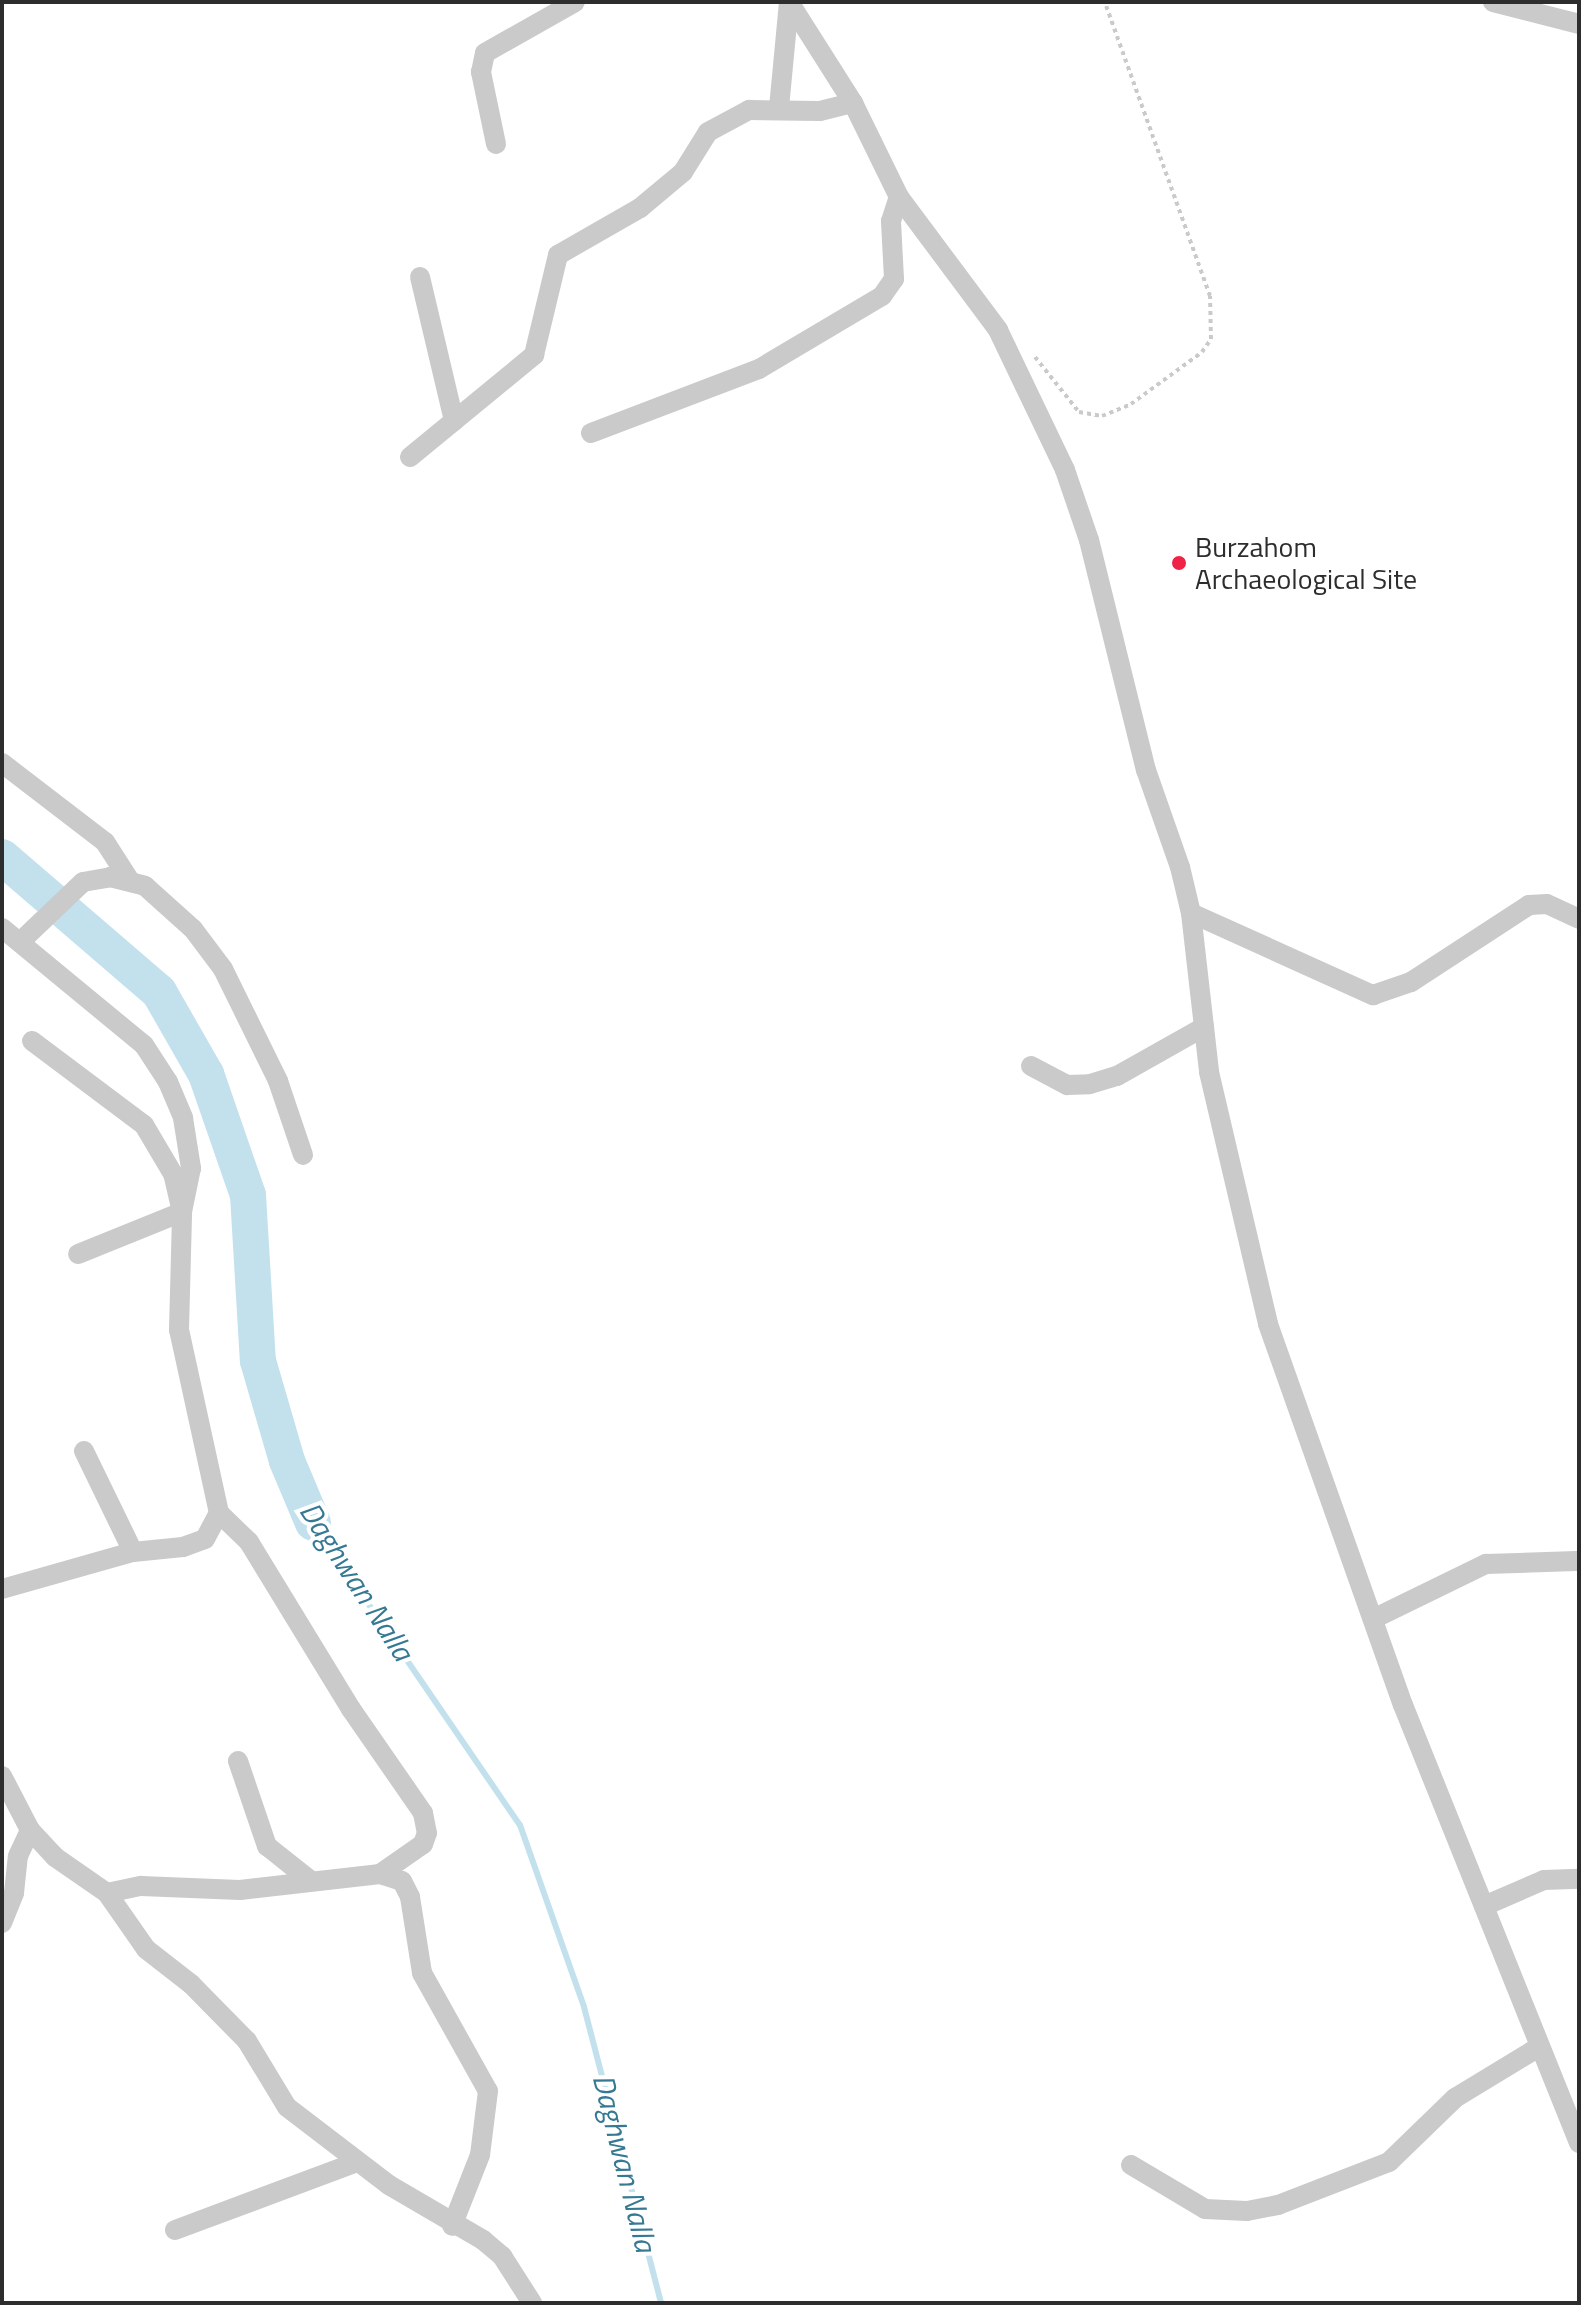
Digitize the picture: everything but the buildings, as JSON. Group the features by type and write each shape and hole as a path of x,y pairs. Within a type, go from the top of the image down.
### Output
{"street":[{"path":"496,144 481,72 485,53 575,2"},
{"path":"789,2 853,103 899,197 998,330 1065,470 1191,913 1204,1027 1254,1275 1373,1619 1579,2143"},
{"path":"779,108 789,2"},
{"path":"1493,2 1579,24"},
{"path":"410,457 534,355 558,255 640,208 683,172 708,132 719,123 749,110 779,108 820,111 853,103"},
{"path":"591,433 759,369 882,296 894,279 891,221 899,197"},
{"path":"420,277 454,421"},
{"path":"2,763 105,842 130,881 168,904 223,969 278,1081 303,1155"},
{"path":"20,942 72,890 95,878 130,881"},
{"path":"1191,913 1373,995 1411,982 1529,905 1547,904 1579,919"},
{"path":"2,928 124,1025 168,1082 183,1118 191,1168 182,1212 179,1330 219,1513 249,1542 344,1698 423,1813 427,1833 423,1844 380,1874 240,1890 141,1886 107,1893"},
{"path":"1031,1066 1067,1085 1090,1084 1117,1076 1204,1027"},
{"path":"32,1041 144,1125 173,1174 182,1212"},
{"path":"78,1254 182,1212"},
{"path":"84,1451 133,1552"},
{"path":"2,1589 133,1552 205,1539 219,1513"},
{"path":"1373,1619 1486,1564 1576,1561"},
{"path":"238,1761 267,1846 311,1881"},
{"path":"2,1776 30,1830 55,1857 107,1893 146,1949 191,1984 247,2041 287,2107 357,2162 502,2256 532,2303"},
{"path":"2,1923 14,1893 18,1856 30,1830"},
{"path":"380,1874 407,1888 422,1973 488,2091 477,2166 452,2226"},
{"path":"1484,1906 1544,1880 1579,1879"},
{"path":"1131,2165 1205,2209 1247,2211 1278,2205 1389,2162 1455,2098 1539,2047"},
{"path":"175,2230 357,2162"}],"path":[{"path":"1029,350 1079,412 1102,416 1131,404 1202,352 1211,339 1210,296 1105,2"}],"waterway":[{"name":"Daghwan Nalla","path":"2,857 159,992 206,1074 248,1195 258,1361 287,1461 313,1523"},
{"name":"Daghwan Nalla","path":"313,1523 520,1825 584,2007 661,2303"}],"place":[{"name":"Burzahom Archaeological Site","path":"1179,563"}]}
